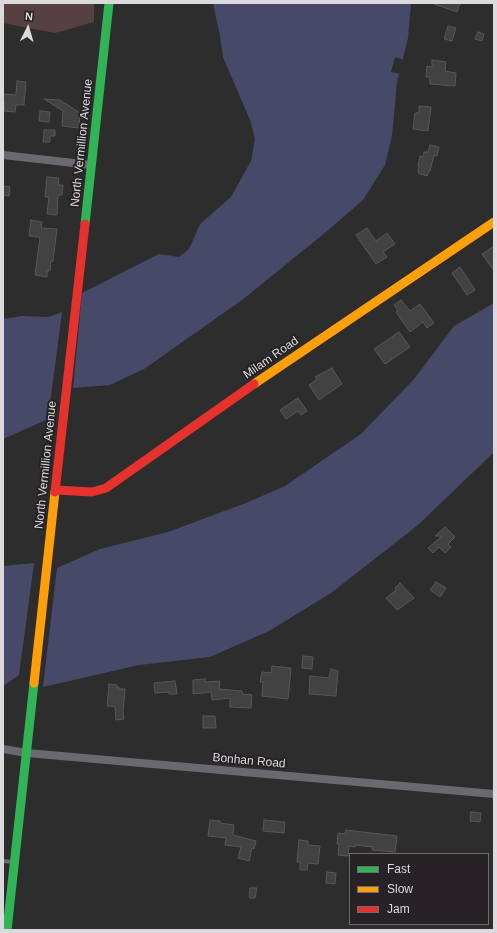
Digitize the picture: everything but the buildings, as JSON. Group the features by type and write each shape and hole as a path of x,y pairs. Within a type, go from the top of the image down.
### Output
{"street":[{"name":"North Vermillion Avenue","path":"7,930 109,3"},
{"path":"3,155 92,165"},
{"name":"Milam Road","path":"56,490 92,492 106,488 304,350 494,222"},
{"name":"Bonhan Road","path":"3,749 27,753 494,794"}],"lane":[{"path":"3,861 15,862"}],"shaded area":[{"path":"3,3 94,3 94,22 55,33 3,23"}],"water":[{"path":"213,3 411,3 408,38 397,82 392,136 385,165 363,200 242,300 144,369 110,385 73,388 82,293 159,254 179,257 189,249 200,224 231,197 251,161 255,139 250,120 223,57"},
{"path":"494,303 494,452 418,525 331,593 269,631 210,657 139,665 43,687 57,568 100,549 168,532 246,503 285,486 361,434 415,378 454,326"},
{"path":"62,312 48,419 3,439 3,319 22,316 49,317"},
{"path":"34,563 19,675 3,686 3,566"}],"pier":[{"path":"395,57 404,60 400,74 391,72"}],"traffic: fast":[{"path":"85,224 109,3"},
{"path":"7,930 34,683"}],"traffic: slow":[{"path":"254,384 494,222"},
{"path":"34,683 55,492"}],"traffic: jam":[{"path":"55,492 85,224"},
{"path":"56,490 92,492 106,488 254,384"}]}
